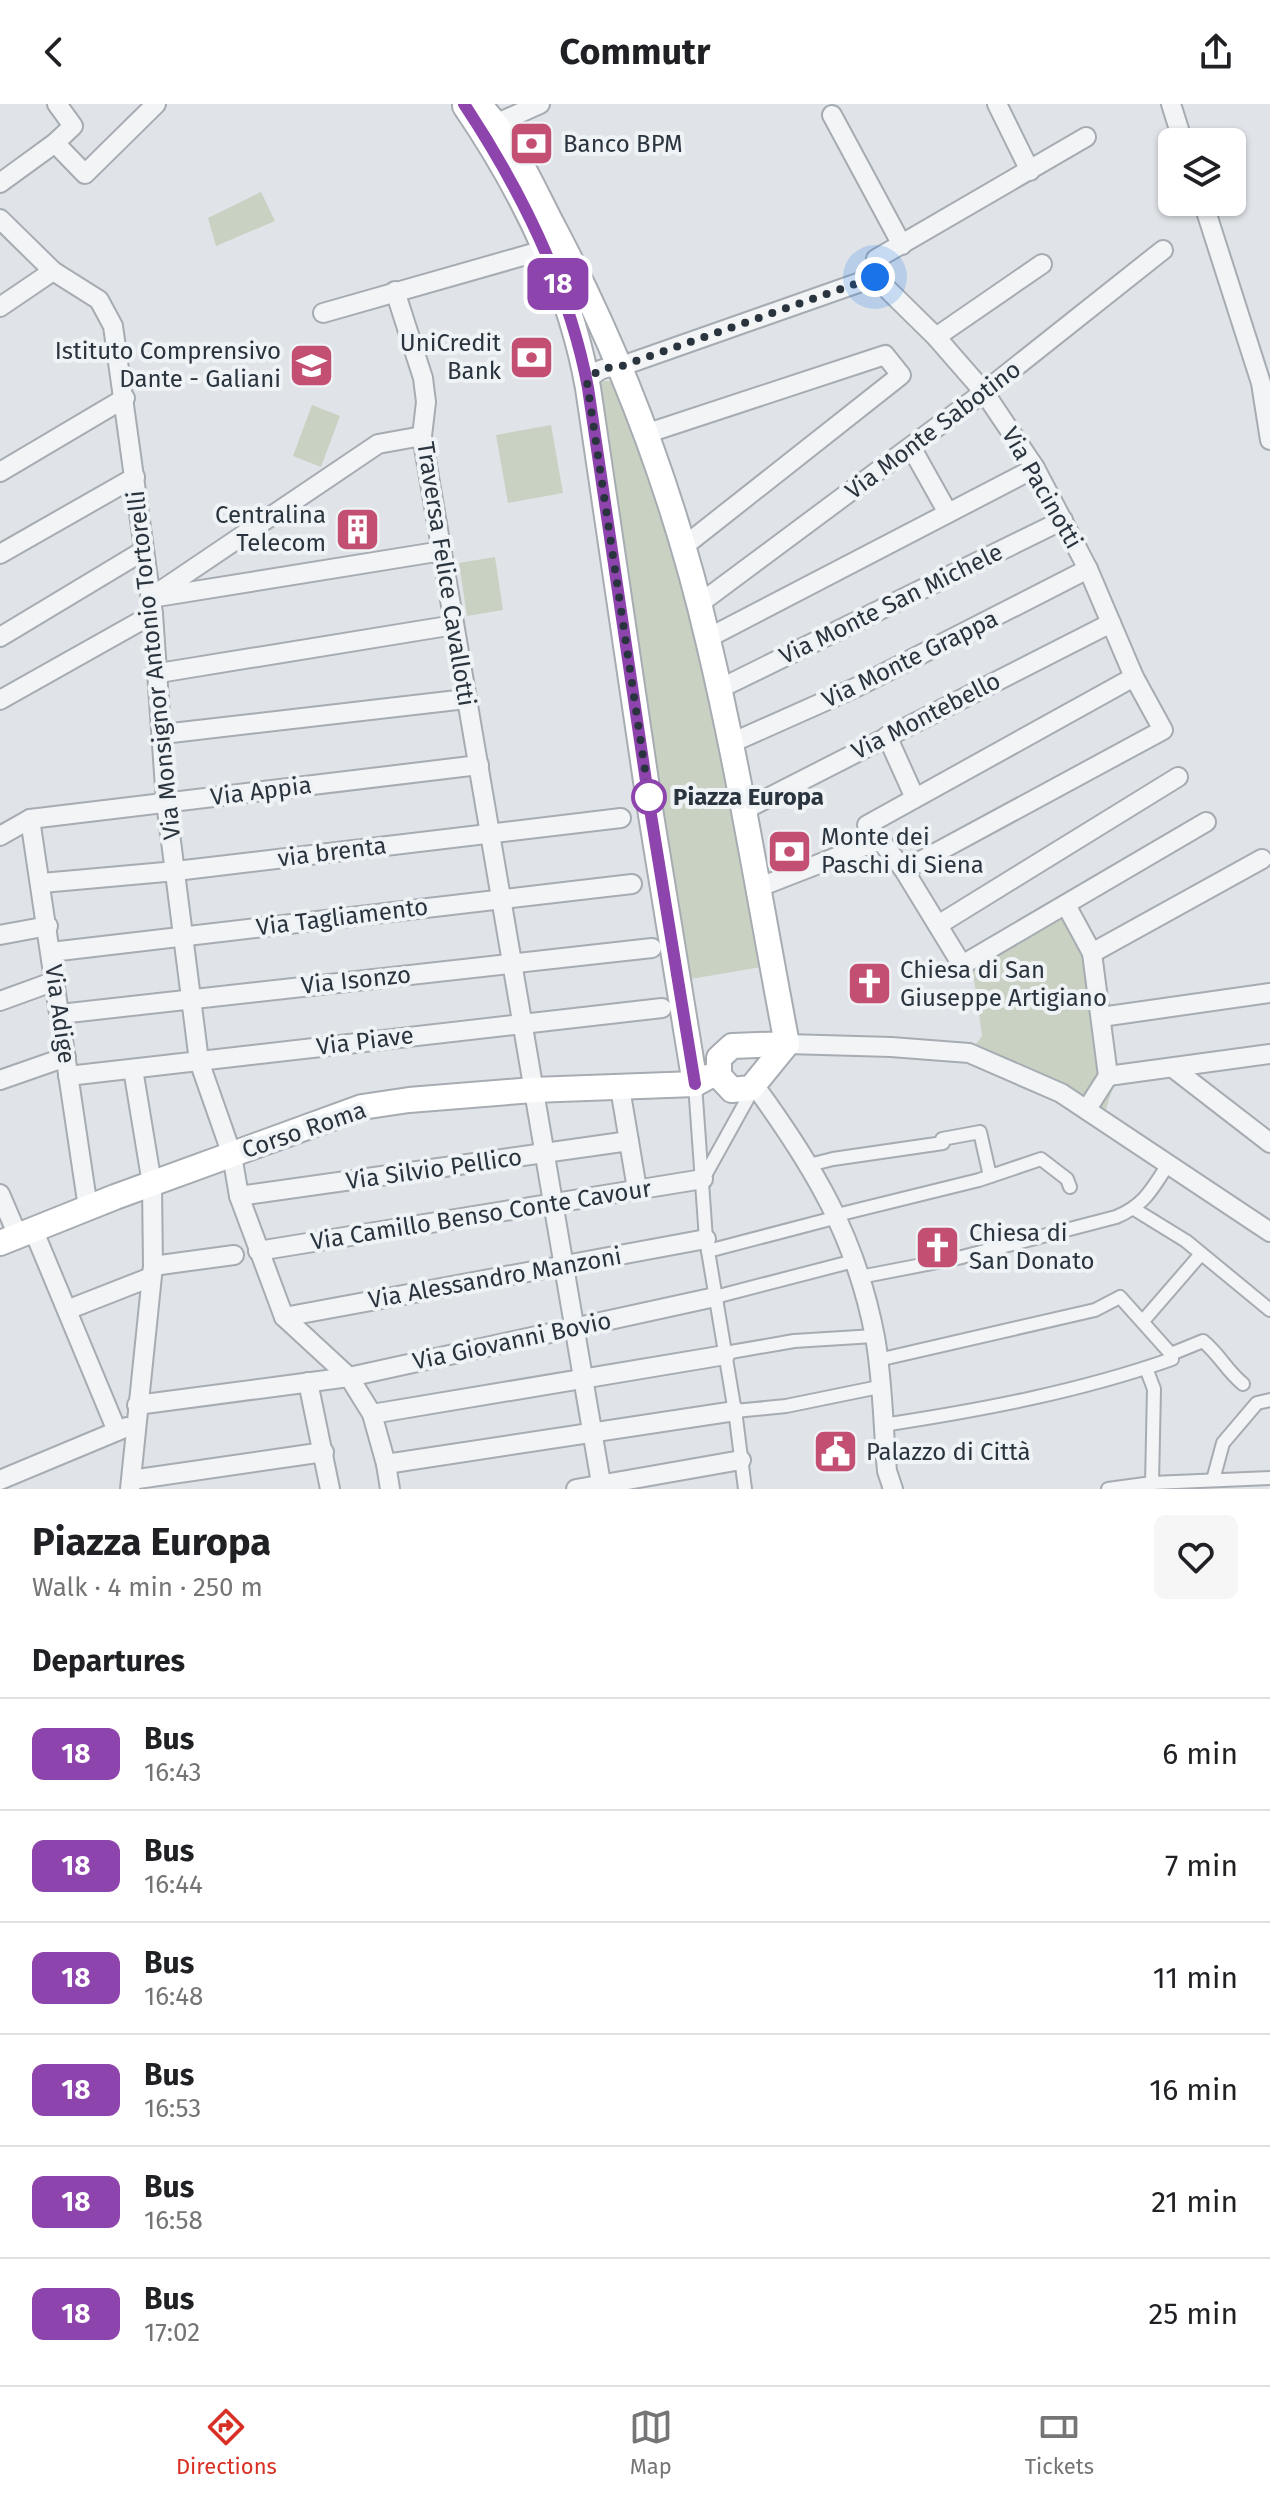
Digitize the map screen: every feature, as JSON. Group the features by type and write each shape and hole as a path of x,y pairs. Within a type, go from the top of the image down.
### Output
{"main road":[{"path":"464,104 489,119 523,205 592,343 619,367 683,547 708,638 787,1044 758,1081 742,1091 732,1090 721,1081 717,1067 728,1048 787,1044"},
{"path":"478,104 572,263 592,343 587,382 695,1084"},
{"path":"745,1045 761,1057 763,1067 758,1081"},
{"path":"689,1053 717,1067"},
{"name":"Corso Roma","path":"17,1236 362,1107 533,1090 695,1084 717,1067"}],"street":[{"path":"0,183 73,126 57,104"},
{"path":"55,143 85,174 156,104"},
{"path":"489,119 540,104"},
{"path":"997,104 1030,171"},
{"path":"1171,104 1179,128"},
{"path":"832,115 902,245"},
{"path":"587,382 595,371 619,367 875,277 876,259 1086,137"},
{"path":"1207,216 1261,383 1270,440"},
{"name":"Via Monsignor Antonio Tortorelli","path":"0,219 53,271 99,300 113,326 152,606 166,802 199,1061 232,1155 239,1196 284,1317"},
{"path":"323,313 544,250 557,252 572,263"},
{"name":"Via Monte Sabotino","path":"699,604 984,392 1163,250"},
{"path":"936,337 1042,264"},
{"path":"0,307 53,271"},
{"name":"Via Pacinotti","path":"875,277 936,337 984,392 1035,468 1088,569 1134,677 1163,730 904,870"},
{"name":"Traversa Felice Cavallotti","path":"395,291 423,378 426,402 422,436 533,1090"},
{"path":"645,434 885,355 901,375 683,547"},
{"path":"0,472 125,398"},
{"path":"0,700 152,606 378,444 422,436"},
{"path":"911,447 948,513"},
{"path":"708,638 1035,468"},
{"path":"0,554 135,477"},
{"name":"Via Monte San Michele","path":"719,689 1063,520"},
{"path":"0,637 143,551"},
{"path":"152,606 442,551"},
{"name":"Via Monte Grappa","path":"729,744 857,687 1088,569"},
{"name":"Via Montebello","path":"742,811 1111,623"},
{"path":"159,673 454,625"},
{"path":"1134,677 867,825 904,870 962,965 1206,822"},
{"path":"163,734 466,699"},
{"path":"887,736 915,798"},
{"name":"Via Appia","path":"0,836 30,819 479,765"},
{"path":"938,925 1178,777"},
{"name":"via brenta","path":"42,883 176,871 621,818"},
{"name":"Via Adige","path":"30,819 42,883 88,1208"},
{"path":"757,888 880,840"},
{"path":"1092,953 1262,859"},
{"name":"Via Tagliamento","path":"51,952 632,884"},
{"path":"1066,905 1092,953 1108,1076 1087,1109"},
{"path":"0,935 48,926"},
{"name":"Via Isonzo","path":"60,1014 652,948"},
{"path":"0,1001 55,981"},
{"path":"1101,1017 1270,993"},
{"name":"Via Piave","path":"0,1080 67,1067 133,1069 662,1008"},
{"path":"787,1044 969,1053 1061,1093 1270,1232"},
{"path":"1108,1076 1270,1054"},
{"path":"1173,1068 1269,1141"},
{"path":"133,1069 152,1184 152,1271 130,1484 324,1452"},
{"path":"703,1179 758,1081 838,1216 857,1269 878,1360 887,1471 893,1489"},
{"path":"695,1084 707,1245 745,1489"},
{"path":"620,1088 637,1189"},
{"path":"533,1090 602,1487"},
{"path":"809,1165 943,1143 942,1139 980,1132 990,1176"},
{"name":"Via Silvio Pellico","path":"239,1196 629,1141"},
{"path":"707,1245 916,1197 1041,1159 1067,1179 1070,1187"},
{"path":"715,1297 857,1269 971,1254 1067,1230 1134,1209 1146,1198 1169,1163"},
{"name":"Via Camillo Benso Conte Cavour","path":"258,1251 703,1179"},
{"path":"0,1194 17,1236 67,1310 117,1431"},
{"path":"1134,1209 1163,1225 1270,1310"},
{"name":"Via Alessandro Manzoni","path":"284,1317 565,1265 707,1245"},
{"path":"1143,1321 1201,1254"},
{"path":"67,1310 152,1271 234,1255"},
{"name":"Via Giovanni Bovio","path":"0,1480 117,1431 136,1414 349,1377 715,1297"},
{"path":"878,1360 1095,1310 1120,1297 1171,1354 1172,1359 1062,1392 883,1425"},
{"path":"284,1317 349,1377 372,1414 390,1489"},
{"path":"372,1414 794,1341 874,1336"},
{"path":"1171,1354 1203,1341 1220,1355 1225,1369 1264,1402 1223,1443 1213,1480"},
{"path":"1146,1368 1154,1389 1152,1483"},
{"path":"308,1382 330,1489"},
{"path":"386,1464 786,1406 879,1387"},
{"path":"576,1489 602,1487 741,1460"},
{"path":"1108,1489 1152,1483 1188,1486 1213,1480 1270,1478"}],"green space":[{"path":"261,192 275,221 216,246 208,218"},
{"path":"624,380 683,547 772,965 679,981 587,382"},
{"path":"312,405 340,416 321,467 293,456"},
{"path":"551,425 563,493 508,503 496,435"},
{"path":"495,557 503,610 467,616 459,563"},
{"path":"1077,909 1102,952 1118,1071 1103,1119 969,1053 982,1036 972,965"}],"bus line":[{"name":"18","path":"464,104 523,205 565,300 578,341 588,388 651,815 695,1084"}],"place":[{"name":"Banco BPM","path":"532,144"},
{"name":"UniCredit Bank","path":"532,357"},
{"name":"Istituto Comprensivo Dante - Galiani","path":"312,365"},
{"name":"Centralina Telecom","path":"357,529"},
{"name":"Piazza Europa","path":"649,797"},
{"name":"Monte dei Paschi di Siena","path":"790,851"},
{"name":"Chiesa di San Giuseppe Artigiano","path":"869,984"},
{"name":"Chiesa di San Donato","path":"938,1247"},
{"name":"Palazzo di Città","path":"835,1452"}],"route":[{"path":"649,797 587,382 595,371 619,367 875,277"}]}
